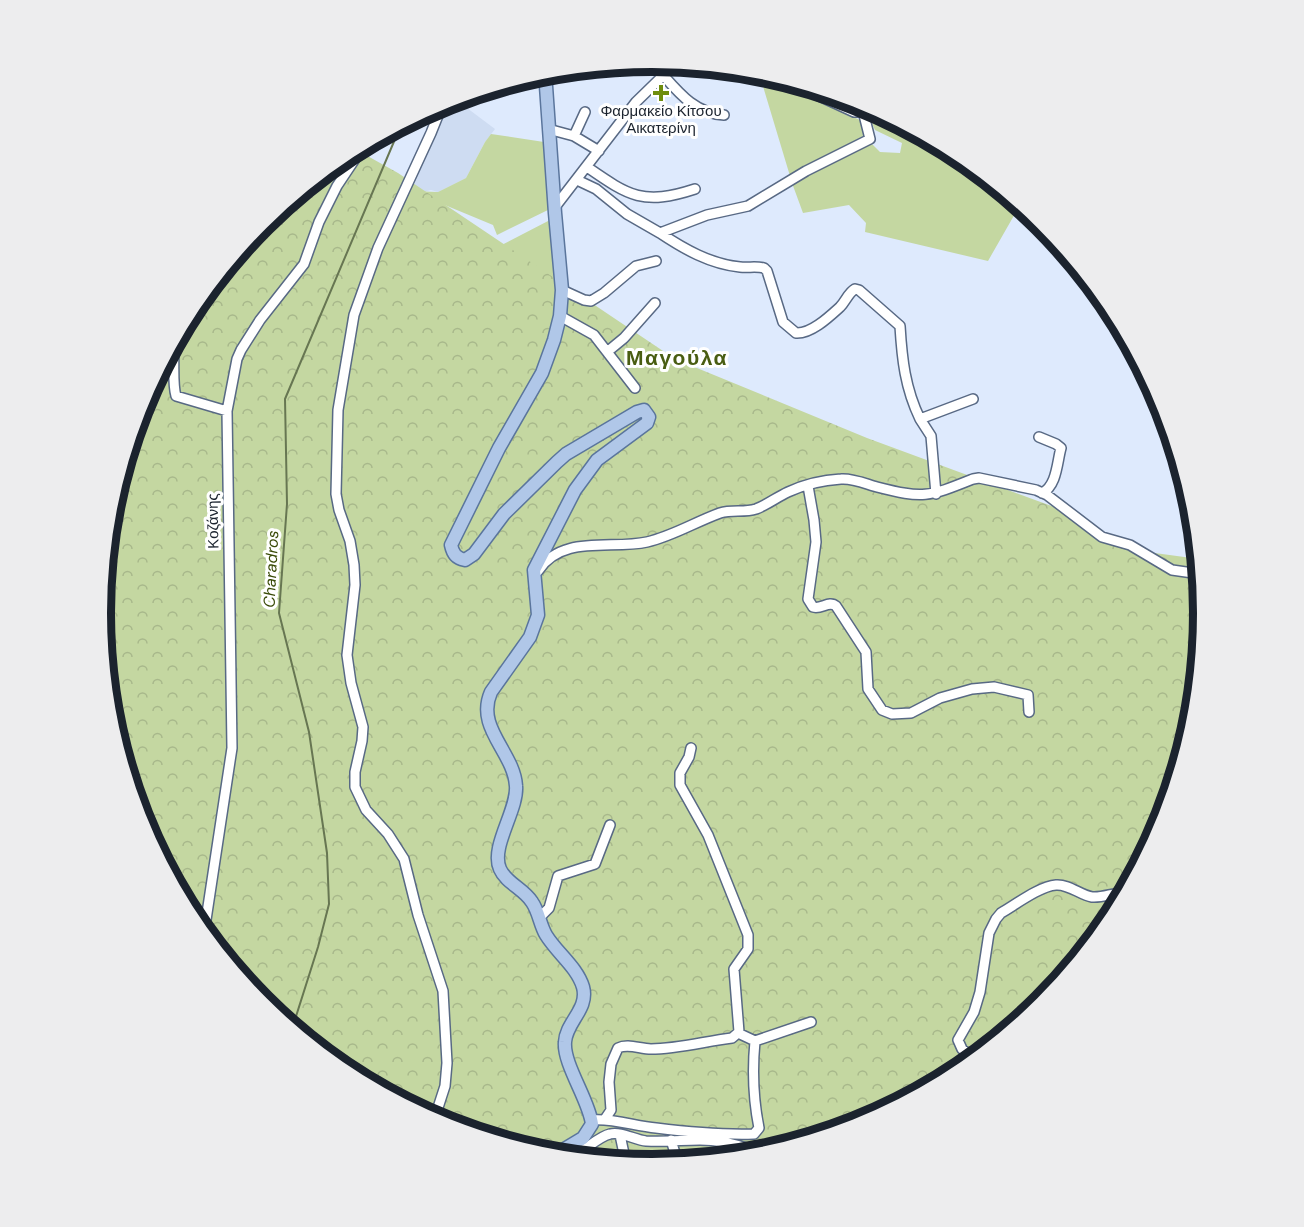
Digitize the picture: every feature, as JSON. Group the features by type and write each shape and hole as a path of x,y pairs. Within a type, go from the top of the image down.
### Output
{"main road":[{"path":"546,82 562,290 560,316 542,373 499,448 451,545 456,556 465,560 474,554 504,514 566,454 640,410 647,413 649,420 597,460 575,490 534,570 538,615 535,627 491,692 487,709 491,729 511,767 517,787 500,848 498,860 500,868 533,903 546,935 566,960 584,991 583,1005 566,1033 565,1049 591,1120 583,1138 567,1148"}],"street":[{"path":"661,72 690,103 699,109 724,115"},
{"path":"555,207 636,102 667,72"},
{"path":"574,136 585,111"},
{"path":"437,1110 445,1086 447,1063 444,991 418,915 404,859 388,834 366,810 355,787 363,727 351,683 347,655 355,585 354,565 350,541 336,494 338,410 354,315 378,248 438,116"},
{"path":"660,232 707,214 748,206 806,171 870,139 866,116"},
{"path":"548,129 574,136 599,150"},
{"name":"Κοζάνης","path":"206,920 232,748 226,411 241,350 260,320 304,264 319,222 333,194 354,161"},
{"path":"586,167 620,190 638,197 677,195 695,189"},
{"path":"577,180 596,189 627,214 660,232 686,250 707,259 739,267 764,268 767,271 783,322 796,333 808,331 841,306 852,291 860,290 900,326 904,376 910,399 931,436 936,494"},
{"path":"562,290 591,301 636,266 656,261"},
{"path":"607,352 624,338 656,303"},
{"path":"560,316 594,335 635,388"},
{"path":"175,358 176,396 226,411"},
{"path":"920,419 973,399"},
{"path":"1040,437 1061,448 1052,484 1042,493"},
{"path":"534,579 543,563 567,548 649,541 673,534 724,512 754,509 787,492 828,481 847,479 907,495 936,494 973,478 1042,493 1102,537 1130,546 1172,570 1192,573"},
{"path":"808,486 816,542 808,599 816,608 829,604 836,606 866,652 868,688 882,710 892,714 911,713 940,698 972,689 994,687 1028,695 1029,712"},
{"path":"691,748 680,773 681,785 708,835 748,935 748,949 734,969 738,1033"},
{"path":"539,918 549,908 558,876 595,864 610,825"},
{"path":"968,1053 962,1049 958,1040 974,1012 981,992 989,933 996,919 1042,890 1057,885 1089,896 1099,897 1116,893"},
{"path":"738,1033 754,1041 811,1022"},
{"path":"605,1119 611,1110 610,1064 618,1048 626,1045 644,1049 662,1048 732,1038 738,1033"},
{"path":"591,1120 605,1119 656,1128 754,1134 759,1128 752,1077 754,1041"},
{"path":"567,1148 582,1150 613,1133 644,1141 711,1139 728,1141 744,1147"},
{"path":"620,1135 624,1154"},
{"path":"671,1140 675,1154"}],"shaded area":[{"path":"464,106 495,129 485,142 466,178 438,192 431,190 423,192 413,188 443,114"}],"green space":[{"path":"762,83 803,94 862,121 863,136 790,176"},
{"path":"870,119 891,128 953,163 1016,212 988,261 865,232 866,223 849,205 803,213 792,183 872,144 880,152 900,153 902,143 875,130"},
{"path":"491,134 544,142 550,209 497,235 493,225 411,191 438,192 466,178"},
{"path":"365,155 398,173 675,359 867,438 1057,508 1140,551 1190,558 1194,614 1189,684 1175,754 1152,821 1121,884 1082,943 1059,971 1009,1021 953,1064 923,1082 859,1114 826,1126 758,1145 723,1150 687,1154 617,1154 546,1145 512,1137 445,1114 413,1099 351,1064 322,1043 295,1021 245,971 222,943 183,884 166,853 139,788 129,754 115,684 111,614 115,543 129,473 139,439 166,374 202,313 245,256 295,206"},
{"path":"550,220 556,288 490,251"}],"waterway":[{"name":"Charadros","path":"295,1021 329,904 327,853 309,732 279,613 287,504 285,399 396,137"}],"place":[{"name":"Φαρμακείο Κίτσου Αικατερίνη","path":"661,93"}],"district":[{"name":"Μαγούλα","path":"677,358"}]}
